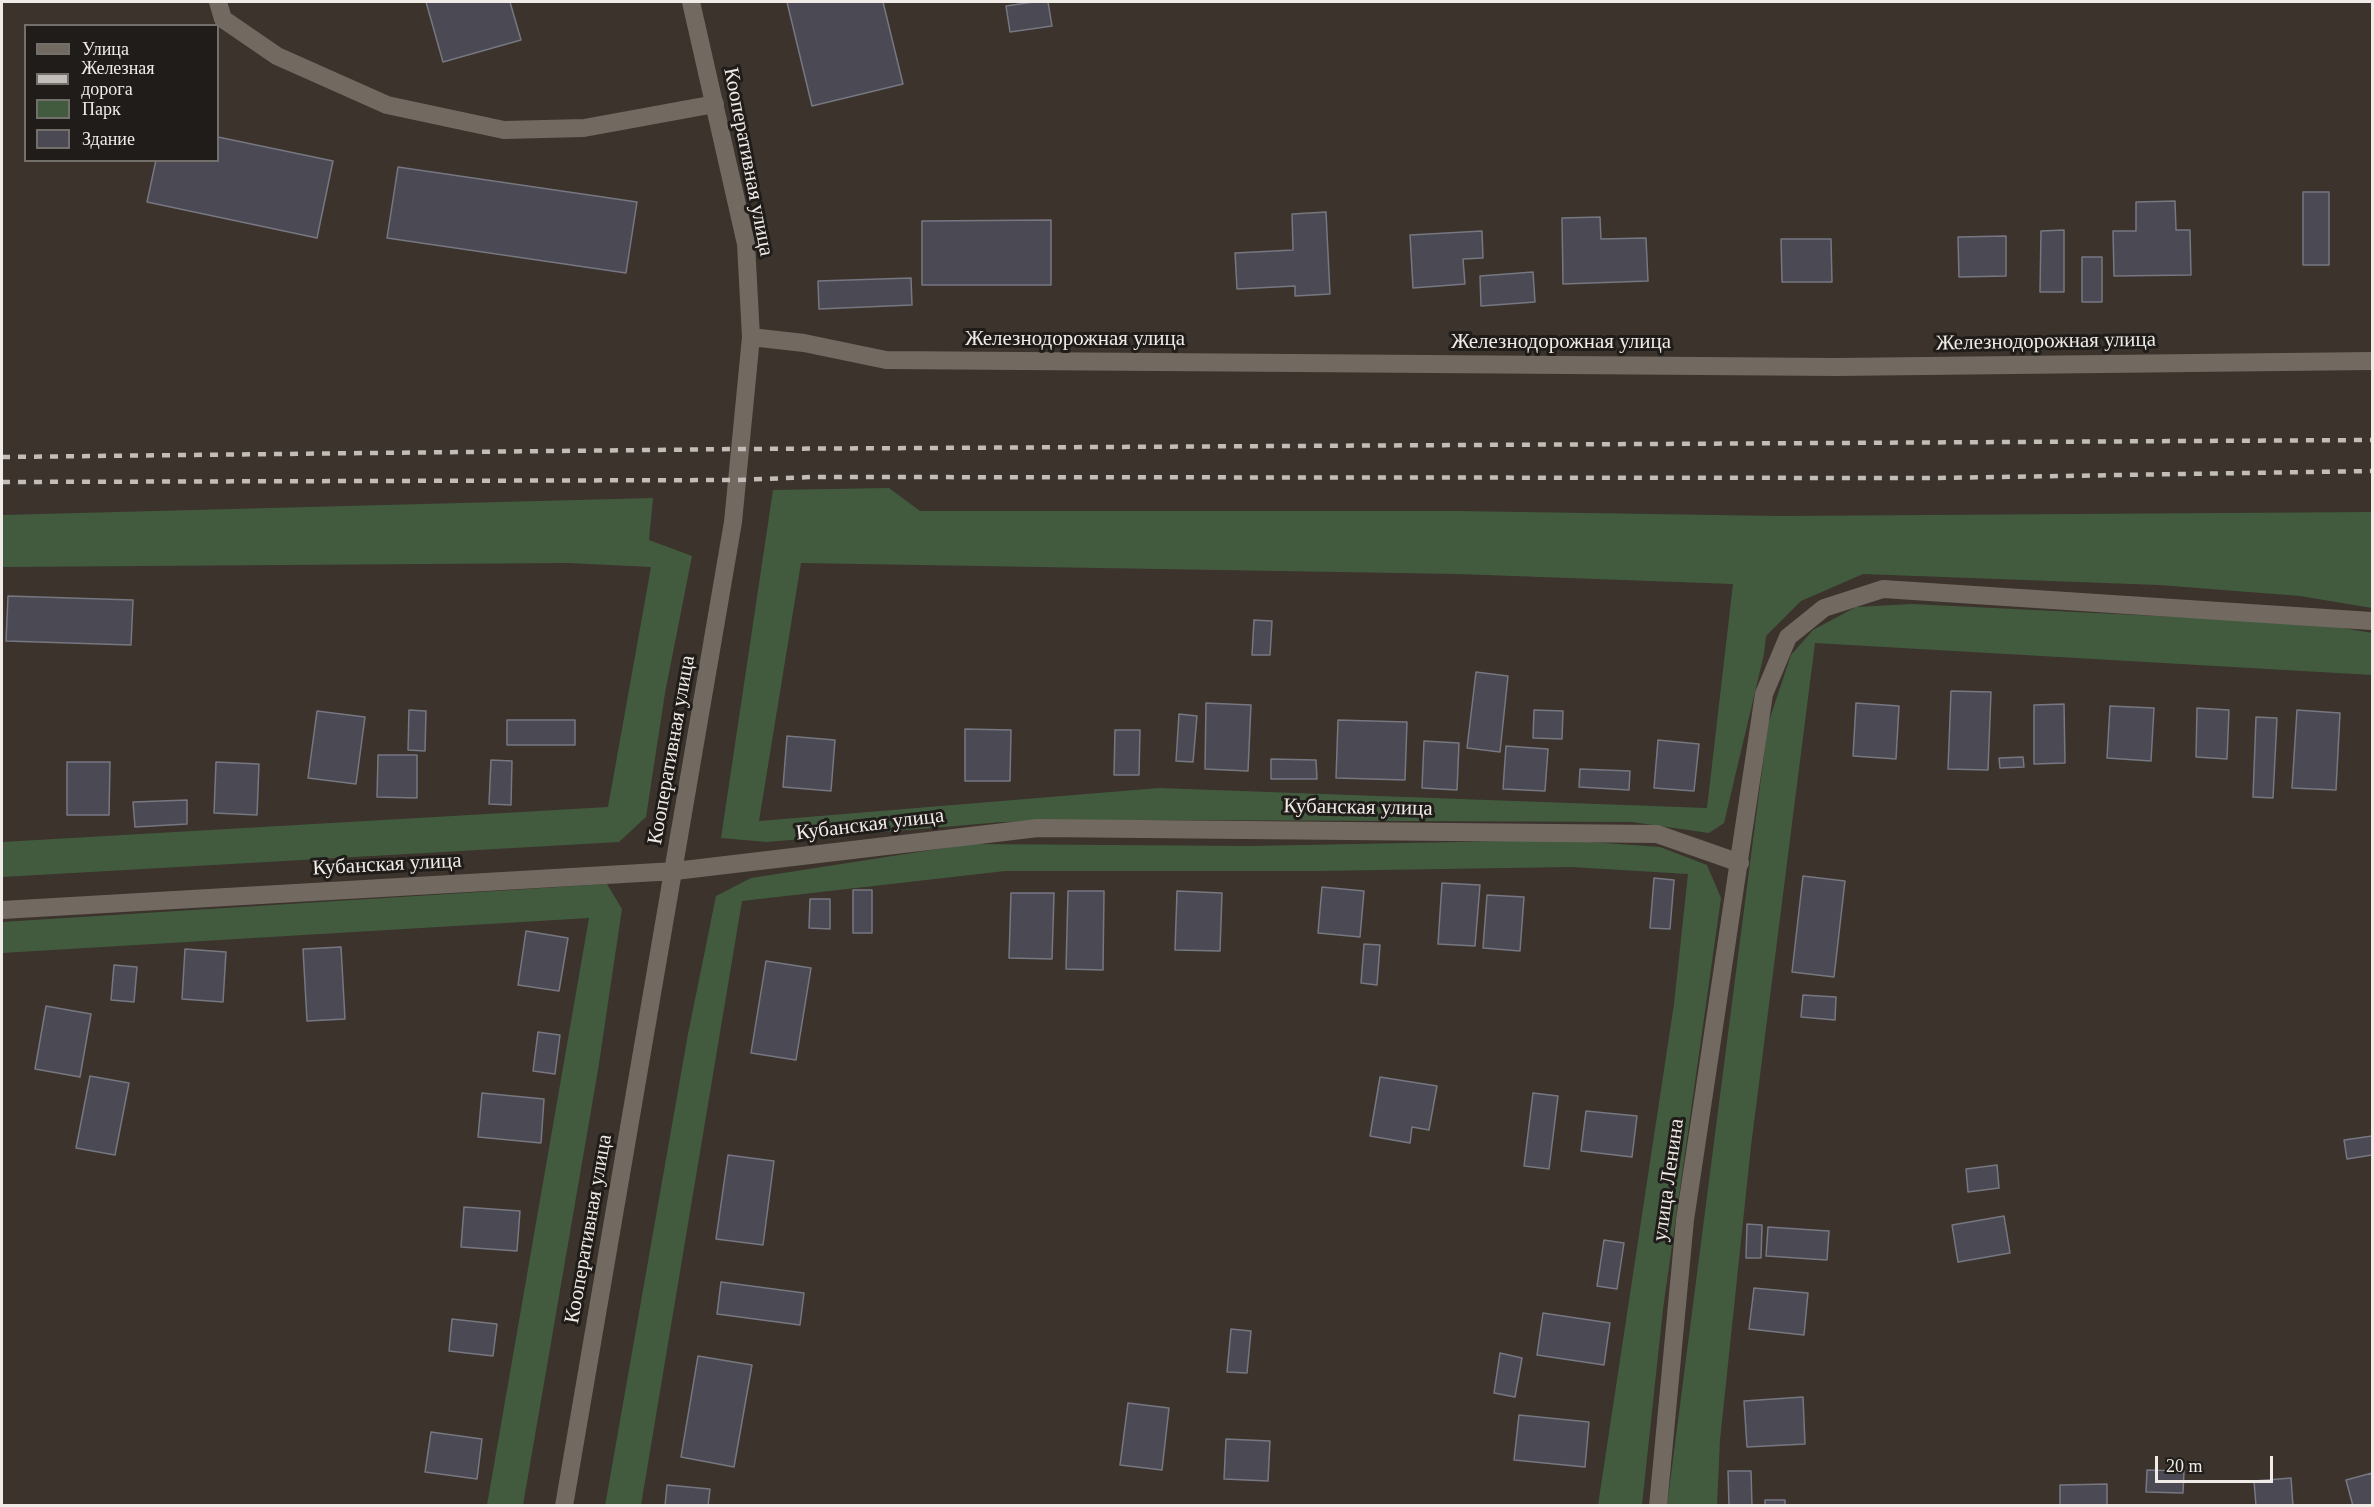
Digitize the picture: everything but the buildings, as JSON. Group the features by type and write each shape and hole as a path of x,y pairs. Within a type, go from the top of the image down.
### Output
{"street":[{"path":"218,2 223,19 277,56 387,105 504,130 584,128 714,104"},
{"name":"Кооперативная улица","path":"564,1506 675,871 733,522 751,337 746,244 691,2"},
{"name":"Железнодорожная улица","path":"751,337 804,343 886,360 1824,367 2373,361"},
{"path":"1740,863 1764,694 1788,637 1824,608 1883,589 2373,621"},
{"name":"Кубанская улица","path":"2,910 675,871 1038,828 1657,834 1740,863"},
{"name":"улица Ленина","path":"1658,1506 1685,1220 1740,863"}],"green space":[{"path":"889,488 920,511 1458,511 1779,516 2372,512 2372,608 2300,596 2159,585 1863,574 1801,601 1766,636 1764,654 1724,823 1709,833 1632,822 1172,820 1002,822 767,842 721,838 773,490","holes":["801,563 1458,574 1733,584 1707,808 1159,788 759,821"]},
{"path":"653,498 649,540 692,556 665,693 646,817 619,842 2,877 2,842 608,807 651,567 568,563 2,567 2,515"},
{"path":"1912,604 2320,624 2372,633 2372,675 1815,643 1751,1146 1720,1440 1717,1505 1667,1506 1768,724 1791,655 1813,630 1856,607"},
{"path":"1562,840 1660,847 1707,865 1721,898 1663,1309 1642,1505 1598,1505 1674,1004 1688,874 1571,867 1315,871 1005,871 742,901 641,1505 605,1506 688,1034 716,896 751,878 970,844 1251,846"},
{"path":"607,884 622,909 598,1070 523,1505 487,1505 589,918 2,953 2,922"}],"railway":[{"path":"2,457 740,449 2372,440"},
{"path":"2,482 738,480 813,477 1934,478 2372,471"}]}
